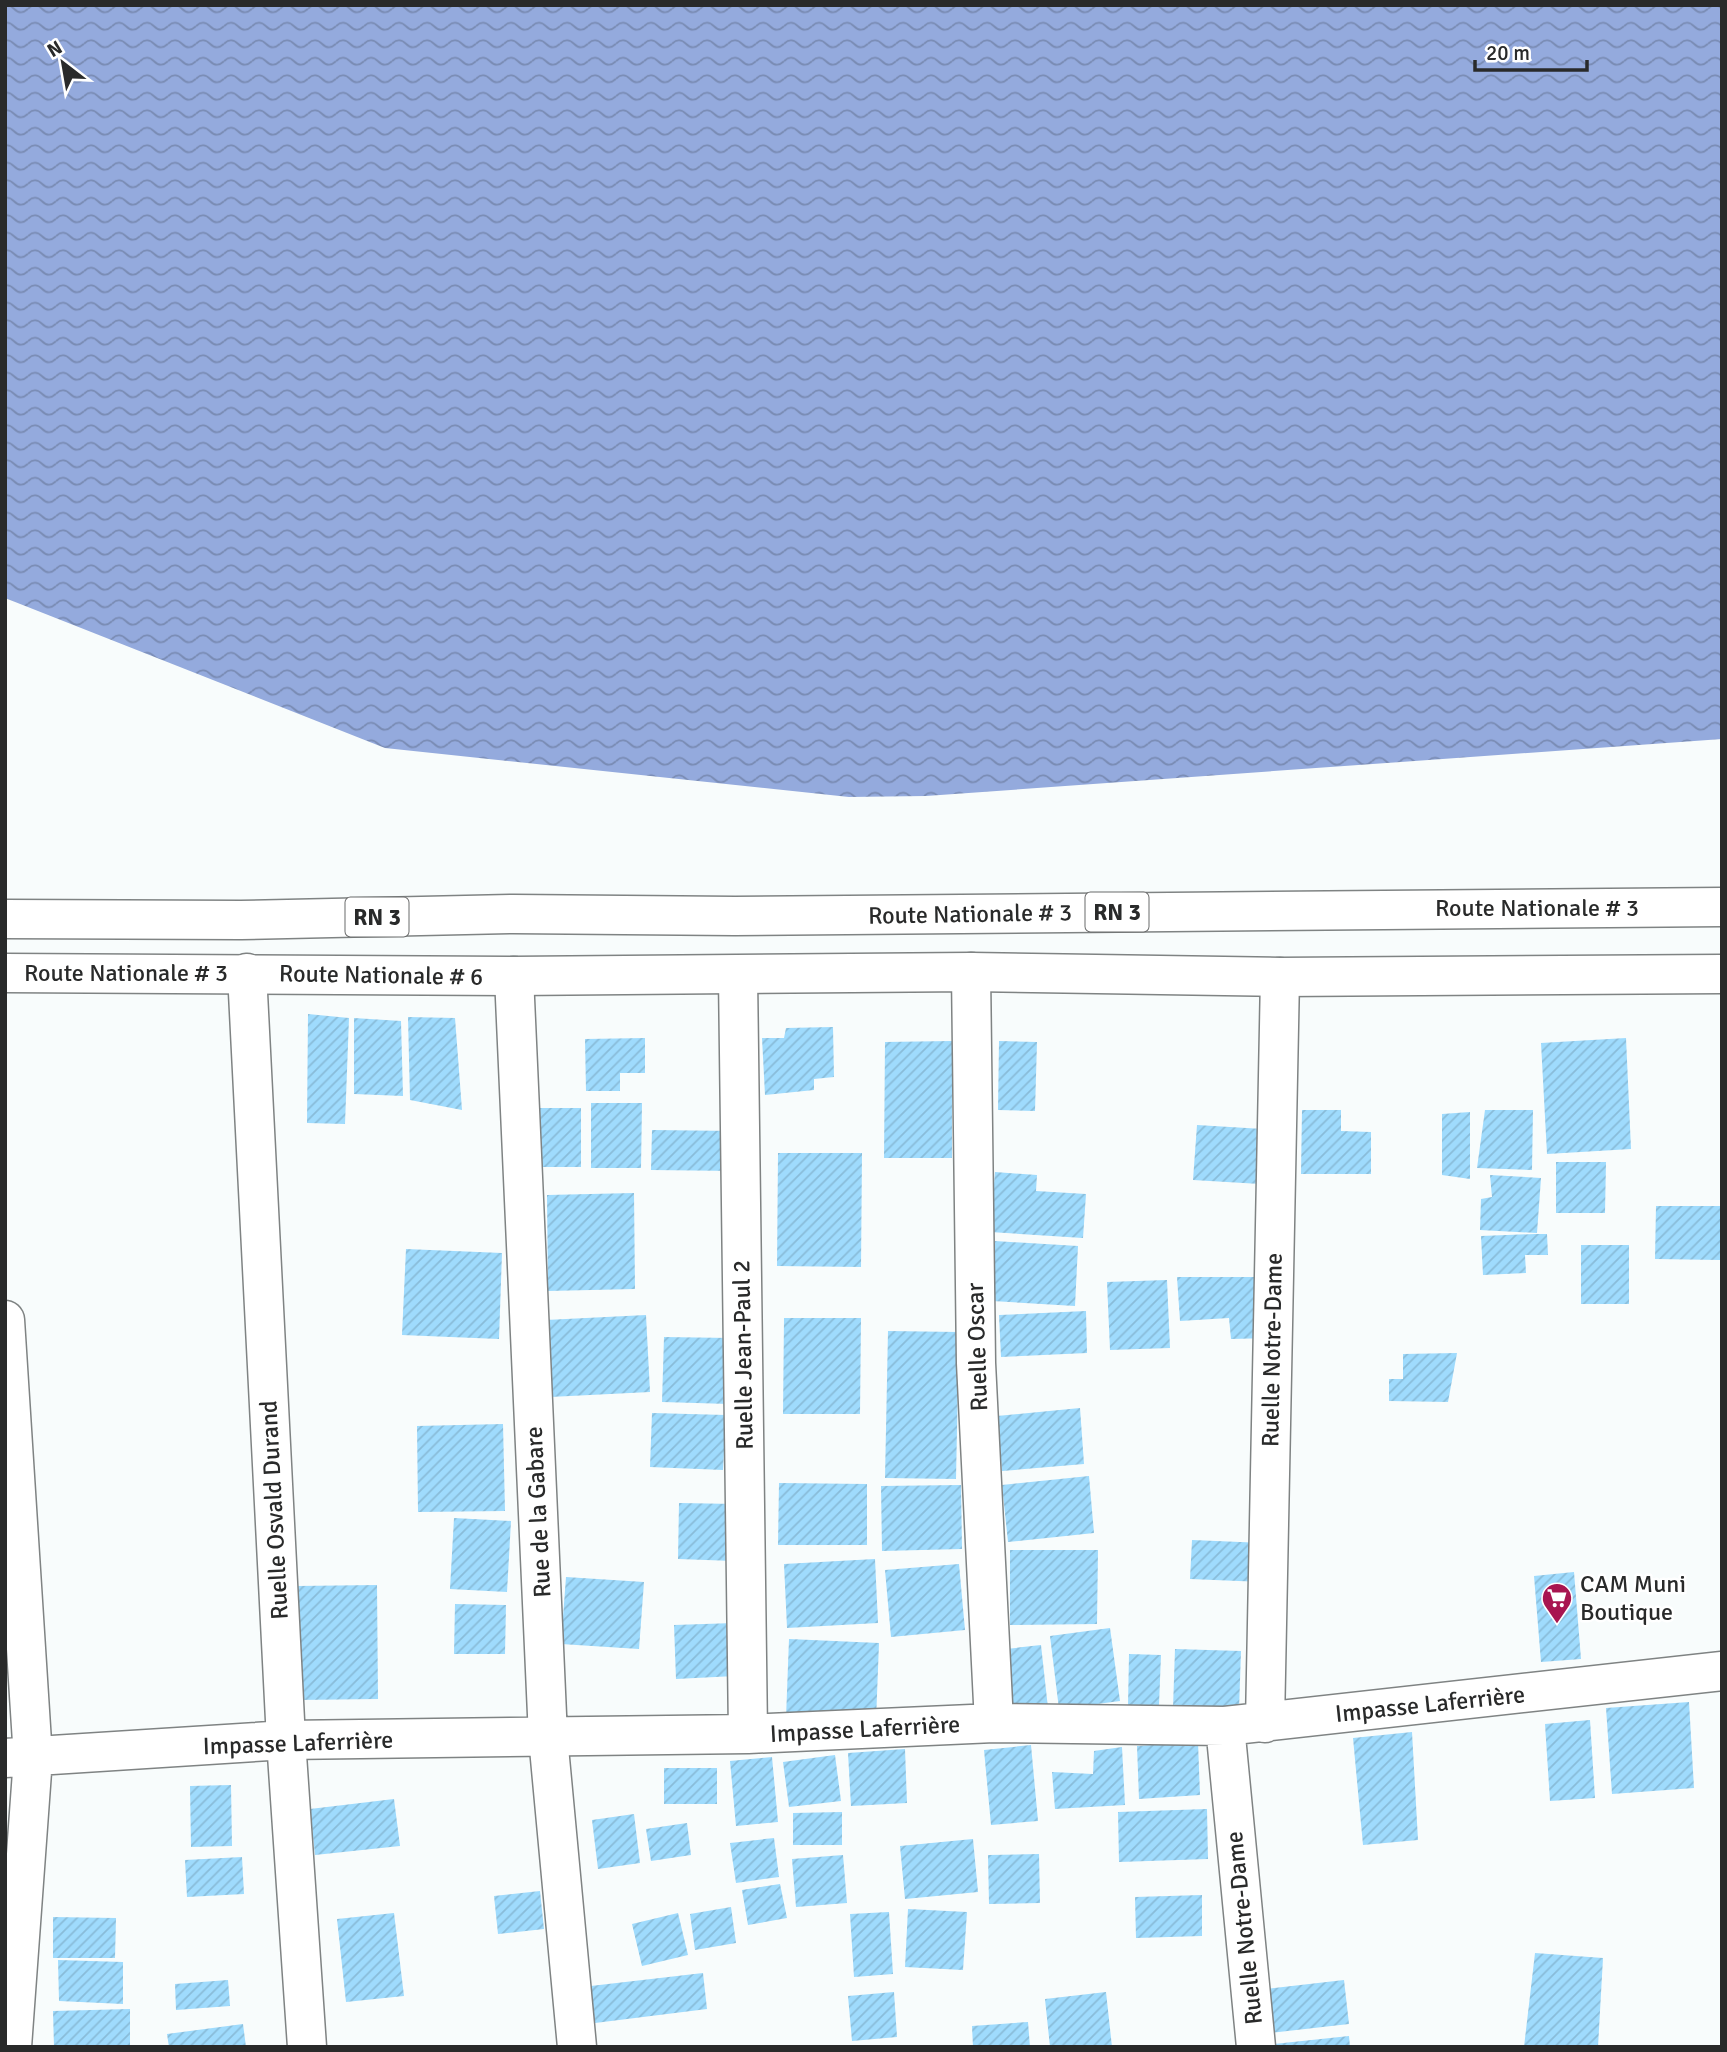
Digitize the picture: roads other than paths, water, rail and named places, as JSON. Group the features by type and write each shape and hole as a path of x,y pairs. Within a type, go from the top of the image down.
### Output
{"street":[{"name":"Route Nationale # 3","path":"5,919 241,920 513,914 735,916 1722,907"},
{"path":"514,976 971,972 1280,977 1722,974"},
{"name":"Ruelle Oscar","path":"971,972 976,1363 995,1723"},
{"name":"Route Nationale # 3","path":"5,974 247,973"},
{"name":"Route Nationale # 6","path":"247,973 514,976"},
{"name":"Ruelle Osvald Durand","path":"247,973 286,1740 307,2047"},
{"name":"Rue de la Gabare","path":"514,976 548,1737 577,2047"},
{"name":"Ruelle Jean-Paul 2","path":"738,976 748,1734"},
{"name":"Ruelle Notre-Dame","path":"1265,1723 1280,977"},
{"path":"5,1320 19,1758 12,2047"},
{"name":"Impasse Laferrière","path":"19,1758 286,1740 748,1734 995,1723 1225,1727 1722,1671"},
{"name":"Ruelle Notre-Dame","path":"1225,1727 1256,2047"}],"water":[{"path":"5,5 1722,5 1722,739 926,796 849,797 385,748 5,598"}],"place":[{"name":"CAM Muni Boutique","path":"1557,1625"}]}
